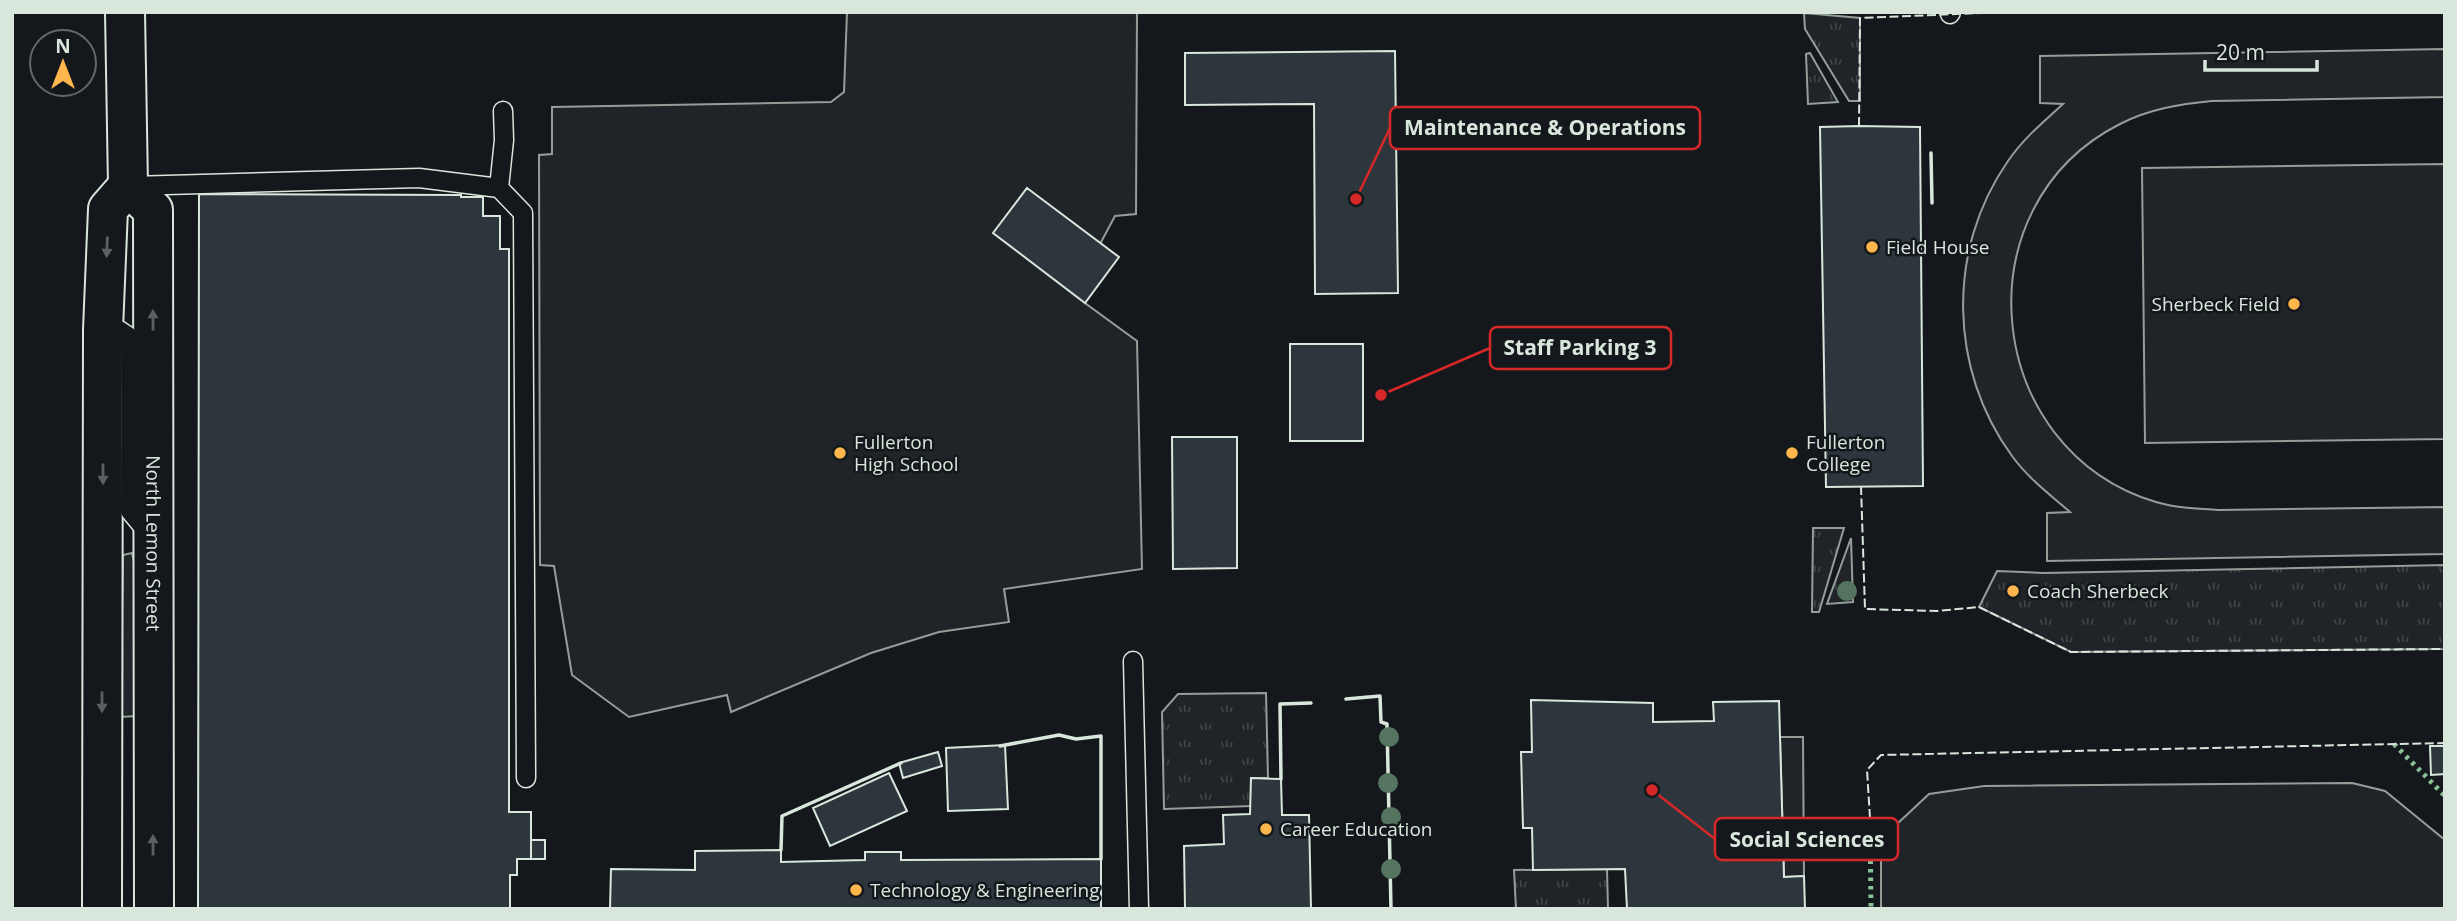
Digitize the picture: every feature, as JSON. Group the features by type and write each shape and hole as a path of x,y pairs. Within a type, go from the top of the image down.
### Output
{"street":[{"path":"103,909 103,330 108,209 128,186 125,12"},
{"name":"North Lemon Street","path":"128,186 153,210 154,909"}],"lane":[{"path":"499,188 505,140 503,111"},
{"path":"128,186 419,178 499,188 523,213 526,778"},
{"path":"103,330 119,330 128,336 131,349 130,511 154,540"},
{"path":"1133,661 1139,909"}],"green space":[{"name":"Fullerton High School","path":"847,12 1137,12 1136,214 1115,216 1100,244 1085,303 1137,341 1142,569 1004,589 1009,622 939,632 871,653 731,712 727,695 629,717 572,675 554,566 540,565 539,155 552,154 552,107 831,102 844,92"},
{"path":"1804,13 1860,18 1860,101 1849,101 1805,29"},
{"path":"2445,49 2445,97 2212,101 2165,108 2120,124 2068,162 2033,210 2015,266 2012,324 2026,381 2055,433 2098,474 2156,502 2187,508 2219,510 2445,507 2445,554 2047,561 2047,513 2070,512 2018,464 1991,422 1976,386 1967,348 1963,310 1965,271 1974,233 1988,196 2014,153 2063,104 2040,103 2040,56"},
{"path":"1810,53 1838,102 1808,104 1806,54"},
{"name":"Sherbeck Field","path":"2445,164 2445,439 2145,443 2142,168"},
{"path":"1813,528 1844,528 1819,612 1812,612"},
{"path":"1851,538 1853,602 1827,604"},
{"path":"132,553 139,583 137,716 120,717 123,555"},
{"path":"2445,565 2445,649 2071,652 1979,607 1997,571 2044,573"},
{"path":"1266,693 1268,778 1251,778 1251,806 1164,809 1162,712 1178,694"},
{"path":"1780,737 1803,737 1804,876 1784,877"},
{"path":"2352,783 2385,791 2445,840 2445,909 1881,909 1881,839 1929,794 1984,786"},
{"path":"1607,869 1608,909 1516,909 1514,870"}],"building":[{"path":"1395,51 1398,293 1315,294 1314,104 1185,105 1185,53"},
{"name":"Field House","path":"1820,127 1920,127 1923,486 1826,487"},
{"path":"1027,188 1119,257 1085,303 993,233"},
{"path":"199,194 461,195 483,197 483,216 500,216 500,249 509,249 509,812 531,812 531,859 517,859 517,875 510,875 510,909 198,909"},
{"path":"1290,344 1363,344 1363,441 1290,441"},
{"path":"1172,437 1237,437 1237,568 1173,569"},
{"path":"1531,700 1653,703 1653,722 1714,721 1713,702 1779,701 1784,877 1804,876 1805,909 1627,909 1625,869 1533,870 1532,828 1523,828 1521,752 1532,752"},
{"path":"1005,745 1008,809 948,811 946,748"},
{"path":"2430,746 2445,746 2445,774 2431,775"},
{"path":"938,752 942,766 903,778 899,763"},
{"path":"889,773 907,811 830,846 813,808"},
{"name":"Career Education","path":"1251,778 1281,779 1282,815 1309,815 1311,909 1185,909 1184,846 1224,844 1223,815 1250,814"},
{"path":"531,840 545,840 545,859 531,859"},
{"name":"Technology & Engineering","path":"781,850 781,862 865,860 865,852 901,852 901,860 1101,859 1101,909 610,909 611,869 695,870 695,851"}],"hedge":[{"path":"2394,744 2445,796"},
{"path":"1870,818 1871,909"}],"fence":[{"path":"1859,126 1860,18 2006,12"},
{"path":"1861,486 1865,609 1937,611 1979,607 2071,652 2445,649"},
{"path":"1870,818 1867,770 1881,755 2445,743"}],"wall":[{"path":"1931,153 1932,203"},
{"path":"1346,699 1380,696 1381,722 1387,724 1391,909"},
{"path":"1281,779 1280,704 1311,703"},
{"path":"1000,746 1059,735 1076,739 1101,736 1101,859"},
{"path":"781,850 782,816 901,763"}],"place":[{"name":"Maintenance & Operations","path":"1356,199"},
{"name":"Field House","path":"1872,247"},
{"name":"Sherbeck Field","path":"2294,304"},
{"name":"Staff Parking 3","path":"1381,395"},
{"name":"Fullerton High School","path":"840,453"},
{"name":"Fullerton College","path":"1792,453"},
{"name":"Coach Sherbeck","path":"2013,591"},
{"name":"Social Sciences","path":"1652,790"},
{"name":"Career Education","path":"1266,829"},
{"name":"Technology & Engineering","path":"856,890"}]}
